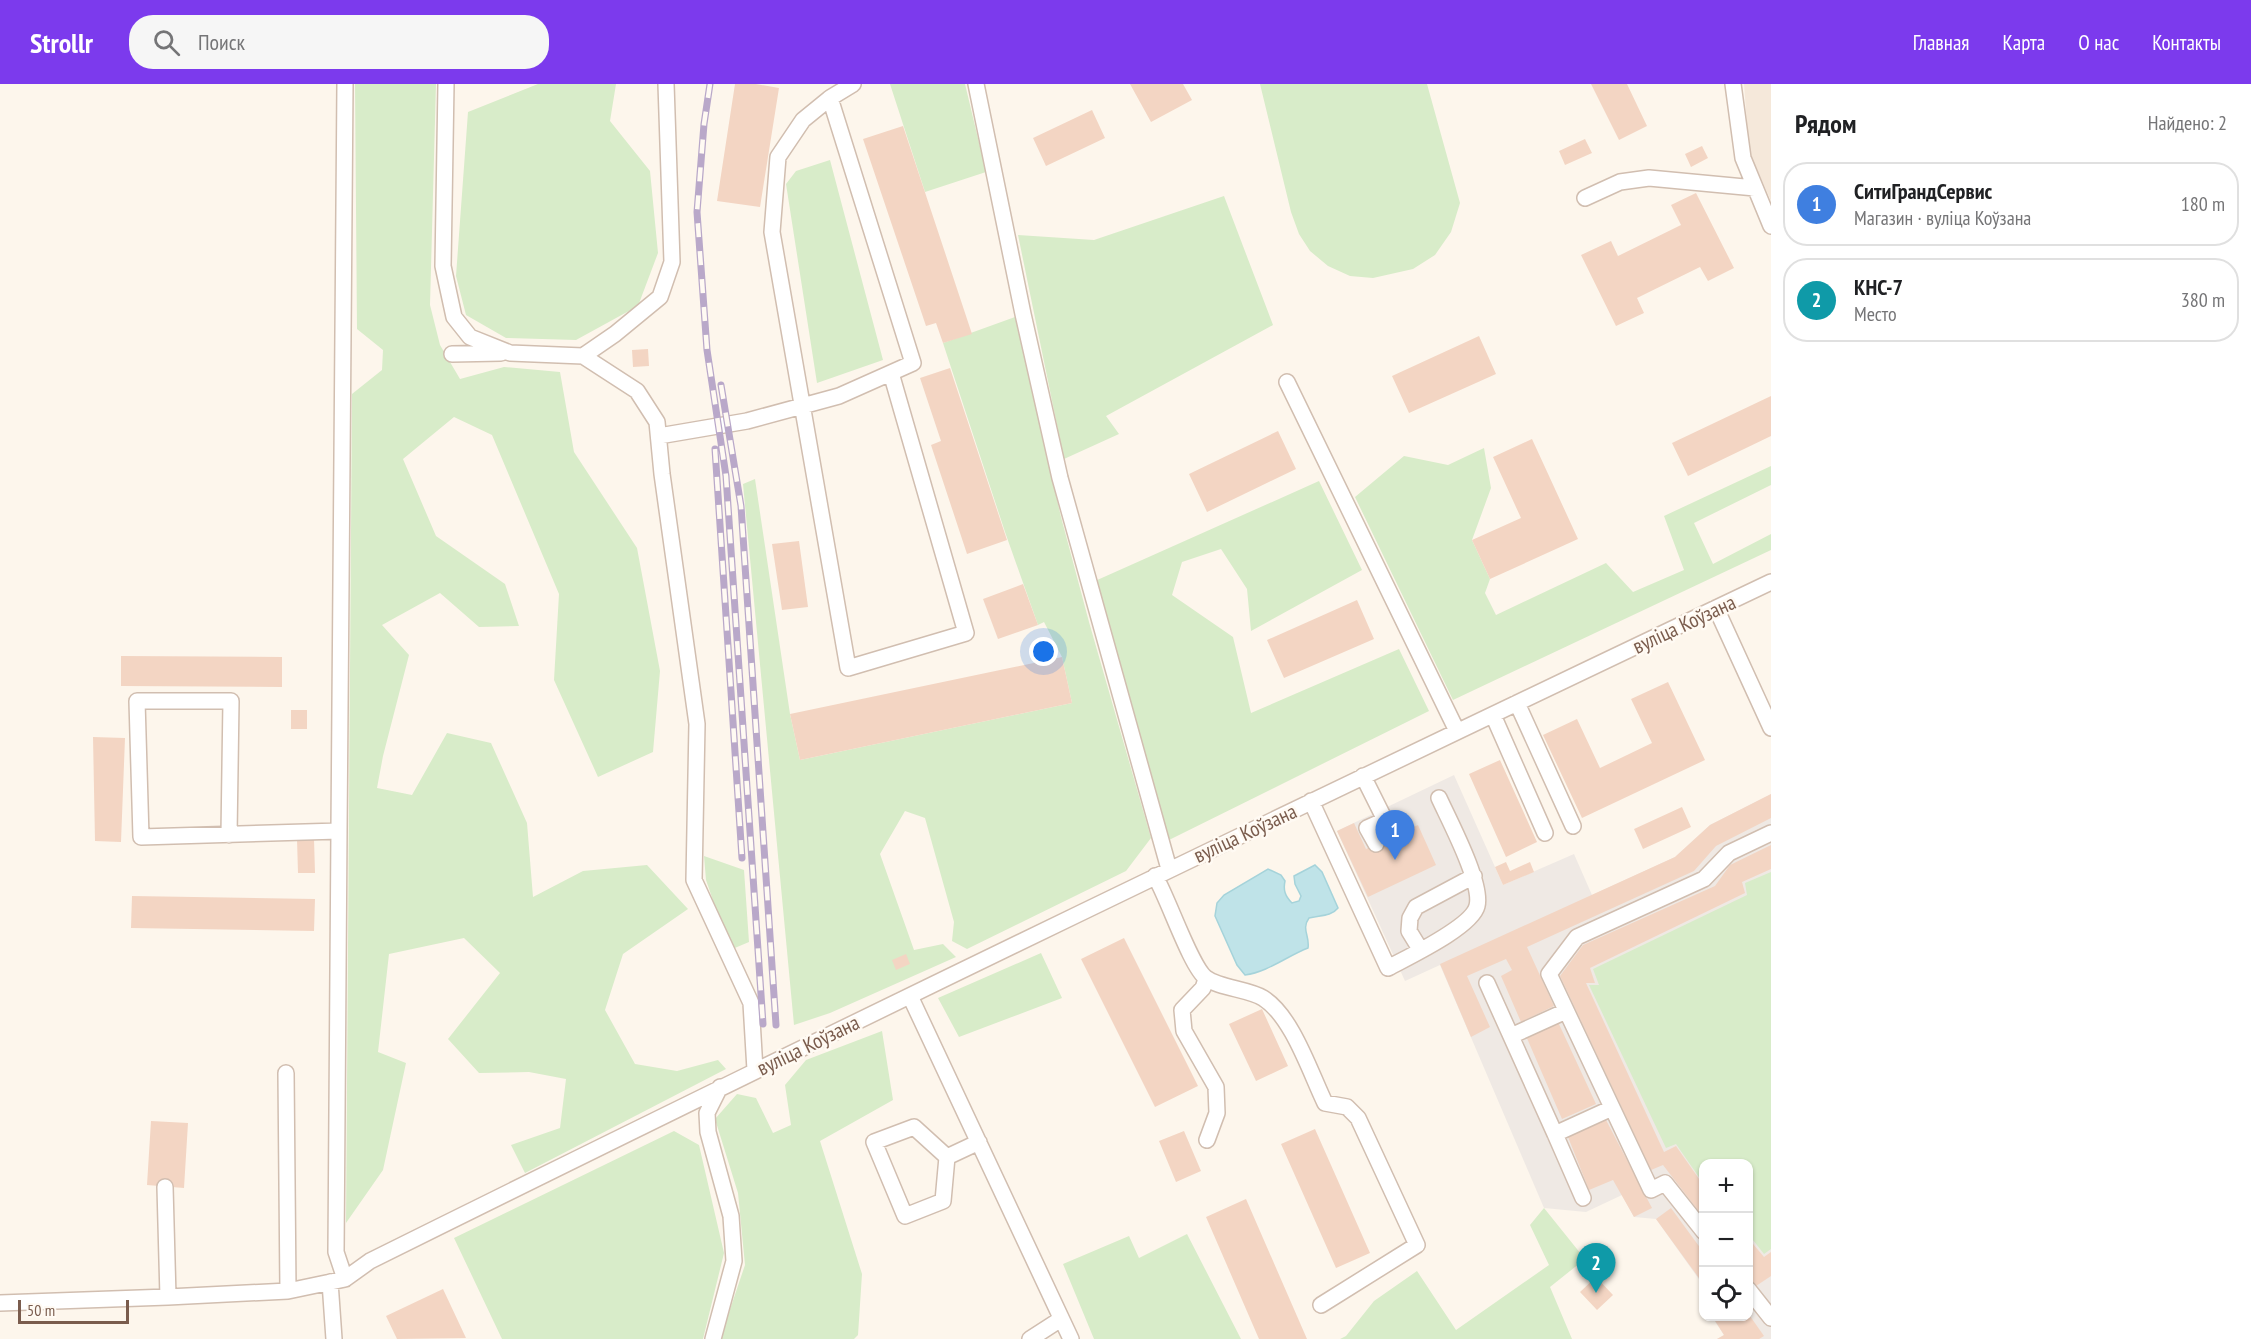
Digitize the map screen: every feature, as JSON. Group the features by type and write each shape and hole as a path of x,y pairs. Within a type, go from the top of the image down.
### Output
{"street":[{"path":"334,1339 338,1280 336,1252 345,84"},
{"path":"446,84 443,266 454,317 470,337 510,353"},
{"path":"583,356 615,334 660,297 672,262 666,84"},
{"path":"853,84 830,98 803,120 778,157 772,222 848,668 966,633 891,373"},
{"path":"975,84 1060,478 1169,869"},
{"path":"1733,84 1743,158 1771,226"},
{"path":"659,436 747,421 839,396 913,363 830,98"},
{"path":"1586,198 1620,182 1649,178 1755,188"},
{"path":"452,354 510,353 583,356 637,391 657,422 698,724 694,880 751,1003 755,1070"},
{"path":"1287,382 1457,731"},
{"name":"вуліца Коўзана","path":"338,1280 370,1261 720,1087 1169,869 1771,582"},
{"path":"1716,608 1771,728"},
{"path":"229,835 231,701 137,701 141,837 229,835 339,831"},
{"path":"1517,703 1573,826"},
{"path":"1492,714 1545,833"},
{"path":"1363,776 1393,836"},
{"path":"1311,801 1388,968 1459,928 1472,915 1477,906 1478,894 1474,876 1439,798"},
{"path":"1376,844 1367,828 1385,820"},
{"path":"1699,1226 1665,1183 1651,1190 1549,974 1577,937 1704,879 1729,854 1771,833"},
{"path":"1155,876 1164,891 1195,964 1206,979 1261,997 1278,1010 1325,1103 1347,1107 1358,1118 1418,1245 1321,1305"},
{"path":"1420,950 1409,931 1410,918 1416,907 1474,876"},
{"path":"1206,979 1203,988 1182,1010 1184,1031 1216,1087 1217,1113 1207,1140"},
{"path":"1487,983 1583,1198"},
{"path":"910,996 1071,1339"},
{"path":"1511,1036 1566,1011"},
{"path":"286,1073 288,1291"},
{"path":"713,1339 734,1261 731,1216 708,1132 707,1113 720,1087"},
{"path":"1555,1134 1612,1108"},
{"path":"914,1127 947,1158 943,1201 905,1216 874,1142 914,1127"},
{"path":"947,1158 979,1142"},
{"path":"165,1187 168,1297"},
{"path":"0,1303 288,1291 338,1280"},
{"path":"1753,1294 1771,1318"},
{"path":"1030,1339 1061,1319"}],"shaded area":[{"path":"1744,84 1771,84 1771,201 1749,151"},
{"path":"1454,775 1503,885 1574,854 1592,895 1675,857 1710,825 1771,794 1771,1339 1717,1339 1724,1335 1715,1321 1753,1321 1753,1159 1699,1159 1699,1279 1656,1219 1634,1217 1622,1195 1586,1212 1544,1208 1440,965 1405,981 1337,831"}],"green space":[{"path":"355,84 436,84 430,305 440,345 460,379 504,367 560,372 574,452 637,548 660,671 653,752 598,777 554,680 559,594 492,435 454,417 403,459 436,536 505,584 519,626 479,627 440,593 382,625 409,655 377,788 412,795 447,733 491,743 527,823 533,897 583,871 647,865 688,909 623,954 605,1010 635,1064 677,1071 718,1060 726,1069 525,1173 511,1145 560,1128 566,1079 529,1072 479,1073 448,1039 500,973 464,938 389,954 378,1052 406,1063 383,1170 346,1223 352,394 382,370 383,350 357,329"},
{"path":"538,84 616,84 610,121 650,171 658,253 638,306 576,340 506,338 466,315 456,276 468,112"},
{"path":"890,84 965,84 986,172 925,192"},
{"path":"1260,84 1427,84 1460,203 1451,232 1435,255 1413,269 1373,278 1350,276 1328,266 1310,251 1299,234 1291,212"},
{"path":"830,160 883,360 817,383 786,184 796,171"},
{"path":"1224,196 1273,325 1106,416 1119,434 1064,459 1018,235 1094,240"},
{"path":"1015,317 1061,517 1151,838 1126,871 967,949 952,941 954,922 925,818 905,811 880,854 914,950 943,944 956,957 830,1013 794,1025 743,484 755,479 790,714 800,760 1072,703 1062,657 1044,622 1038,625 943,343"},
{"path":"1484,448 1491,488 1472,540 1490,579 1485,593 1496,615 1606,563 1633,592 1684,570 1664,516 1771,466 1771,485 1694,523 1713,564 1771,534 1771,550 1453,700 1355,497 1404,456 1448,465"},
{"path":"1319,481 1362,570 1251,631 1247,589 1221,549 1182,562 1172,595 1233,637 1251,713 1399,649 1429,711 1169,840 1095,581"},
{"path":"704,856 744,870 749,942 730,950 706,880"},
{"path":"1771,872 1771,1249 1764,1254 1753,1240 1753,1159 1699,1159 1699,1177 1676,1144 1666,1148 1589,985 1599,985 1593,969 1747,895 1745,883"},
{"path":"1041,953 1062,998 959,1037 938,998"},
{"path":"882,1031 893,1100 820,1141 862,1274 858,1335 854,1339 720,1339 745,1265 738,1193 715,1119 737,1094 756,1098 773,1133 791,1125 785,1085 806,1060"},
{"path":"674,1131 699,1145 724,1253 703,1339 502,1339 454,1238"},
{"path":"1544,1208 1585,1259 1550,1287 1572,1339 1340,1339 1346,1336 1374,1301 1417,1271 1456,1330 1549,1265 1530,1225"},
{"path":"1187,1234 1241,1339 1094,1339 1063,1264 1129,1236 1139,1258"}],"water":[{"path":"1315,865 1322,872 1338,908 1328,914 1309,918 1306,926 1308,948 1262,971 1245,975 1237,965 1215,916 1217,903 1224,895 1268,869 1281,875 1285,881 1285,893 1292,903 1299,901 1301,896 1294,876"}],"building":[{"path":"735,84 756,84 779,88 760,207 717,201"},
{"path":"1130,84 1183,84 1192,100 1151,122"},
{"path":"1591,84 1627,84 1647,126 1619,140"},
{"path":"1092,110 1105,138 1046,166 1033,138"},
{"path":"903,126 972,334 943,343 936,323 926,326 863,139"},
{"path":"1585,139 1592,153 1565,165 1559,151"},
{"path":"1702,146 1708,158 1691,167 1685,154"},
{"path":"1696,193 1734,268 1708,281 1700,267 1637,298 1644,313 1616,326 1581,255 1611,241 1618,256 1681,225 1671,205"},
{"path":"1479,336 1496,374 1409,413 1392,376"},
{"path":"648,349 649,366 633,367 632,350"},
{"path":"950,368 1007,540 967,554 931,445 941,441 920,378"},
{"path":"1771,396 1771,436 1688,476 1672,443"},
{"path":"1278,431 1296,469 1207,512 1189,474"},
{"path":"1532,439 1578,539 1490,579 1472,540 1521,518 1493,457"},
{"path":"799,541 808,607 782,610 772,544"},
{"path":"1023,584 1038,625 998,639 983,599"},
{"path":"1357,600 1374,639 1284,678 1267,640"},
{"path":"121,656 282,657 282,687 121,686"},
{"path":"1062,657 1072,703 800,760 790,714"},
{"path":"1668,682 1705,760 1582,818 1543,735 1577,719 1600,768 1652,743 1631,699"},
{"path":"291,710 307,710 307,729 291,729"},
{"path":"93,737 125,738 121,842 95,841"},
{"path":"1500,760 1537,842 1506,857 1469,774"},
{"path":"1771,794 1771,818 1716,846 1694,871 1527,947 1554,1006 1521,1022 1501,976 1512,970 1506,959 1467,976 1490,1027 1471,1037 1440,964 1675,857 1710,825"},
{"path":"1682,807 1691,827 1643,849 1634,829"},
{"path":"1354,823 1366,849 1418,825 1436,865 1368,897 1337,831"},
{"path":"297,839 314,839 315,873 298,873"},
{"path":"1771,845 1771,869 1742,882 1745,893 1590,968 1595,983 1586,983 1664,1152 1676,1146 1699,1179 1699,1212 1663,1165 1651,1170 1560,976 1583,945 1715,886 1730,865"},
{"path":"1506,862 1510,871 1530,862 1534,872 1503,885 1495,867"},
{"path":"132,896 315,899 314,931 131,928"},
{"path":"1124,938 1198,1086 1155,1107 1081,959"},
{"path":"906,954 910,964 896,970 892,960"},
{"path":"1262,1009 1288,1066 1256,1081 1229,1024"},
{"path":"1558,1022 1596,1104 1562,1119 1526,1036"},
{"path":"1606,1120 1652,1208 1634,1217 1613,1180 1589,1190 1568,1137"},
{"path":"151,1121 188,1123 184,1188 147,1185"},
{"path":"1315,1129 1370,1253 1336,1268 1281,1144"},
{"path":"1184,1131 1201,1171 1176,1182 1159,1141"},
{"path":"1246,1199 1307,1339 1259,1339 1206,1217"},
{"path":"1671,1208 1699,1246 1699,1278 1656,1219"},
{"path":"1753,1244 1764,1257 1771,1252 1771,1276 1756,1286 1753,1283"},
{"path":"1596,1277 1613,1295 1597,1310 1580,1292"},
{"path":"443,1289 466,1338 397,1339 386,1316"},
{"path":"1753,1320 1764,1336 1759,1339 1717,1339 1724,1335 1715,1321"}],"railway":[{"path":"710,84 704,124 697,212 707,350 726,476 763,1024"},
{"path":"721,385 741,506 776,1025"},
{"path":"715,449 742,858"}],"place":[{"name":"СитиГрандСервис","path":"1395,860"},
{"name":"КНС-7","path":"1596,1293"}]}
